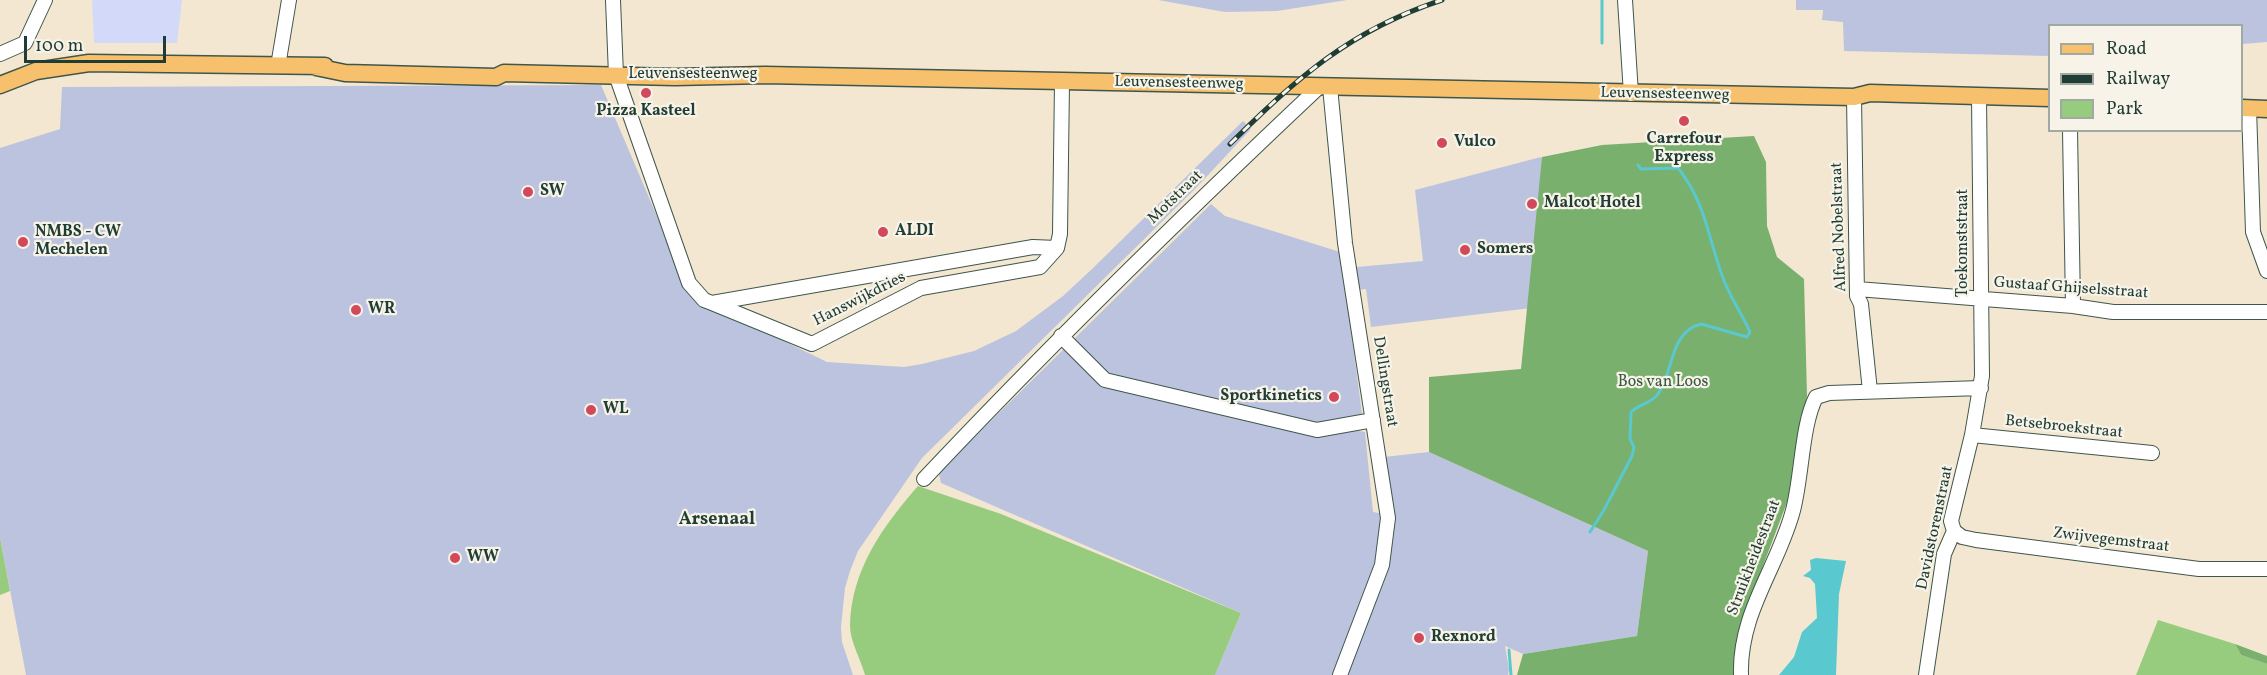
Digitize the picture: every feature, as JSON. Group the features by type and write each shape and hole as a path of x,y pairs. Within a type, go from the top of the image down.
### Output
{"main road":[{"name":"Leuvensesteenweg","path":"0,77 34,62 76,58 89,63"},
{"name":"Leuvensesteenweg","path":"0,86 36,71 89,63 497,68 504,73 855,76 1062,83 1854,97 1870,102 2048,98"},
{"name":"Leuvensesteenweg","path":"1979,101 2048,106"},
{"path":"2245,108 2267,109"}],"street":[{"path":"0,54 25,44 45,0"},
{"path":"278,66 289,0"},
{"name":"Hanswijkdries","path":"613,0 616,75 689,283 704,300 812,344 921,288 1040,267 1057,248"},
{"path":"1625,0 1630,94"},
{"path":"1057,248 1060,234 1062,83"},
{"name":"Motstraat","path":"924,479 1171,225 1324,87"},
{"name":"Dellingstraat","path":"1324,87 1345,243 1388,518 1382,565 1340,675"},
{"name":"Alfred Nobelstraat","path":"1854,97 1857,290 1861,304 1870,392"},
{"name":"Toekomststraat","path":"1979,101 1981,388"},
{"path":"2245,108 2253,232 2267,271"},
{"path":"2070,132 2073,306"},
{"name":"Hanswijkdries","path":"712,303 1033,247 1057,248"},
{"name":"Gustaaf Ghijselsstraat","path":"1857,290 2073,306 2113,312 2267,312"},
{"path":"1061,336 1105,380 1317,430 1373,420"},
{"path":"1870,392 1981,388"},
{"name":"Davidstorenstraat","path":"1926,675 1944,554 1954,531 1952,521 1981,388"},
{"name":"Struikheidestraat","path":"1741,675 1742,647 1747,621 1792,515 1814,401 1818,394 1870,392"},
{"name":"Betsebroekstraat","path":"1972,435 2152,453"},
{"name":"Zwijvegemstraat","path":"1954,531 1962,537 1976,540 2199,569 2267,570"}],"shaded area":[{"path":"92,0 182,0 177,43 94,43"},
{"path":"1158,0 1347,0 1277,11 1225,12"},
{"path":"1796,0 2267,0 2267,42 2243,44 2243,24 2048,24 2048,56 1844,51 1843,22 1822,20 1823,10 1796,10"},
{"path":"601,85 691,296 827,362 904,367 974,351 1016,331 1063,296 1243,121 1251,129 1196,188 922,458 858,551 850,571 845,588 841,627 842,642 853,675 26,675 0,537 0,148 60,129 62,87"},
{"path":"1541,157 1576,198 1540,307 1371,327 1366,289 1346,291 1362,414 1358,418 1359,431 1365,432 1373,512 1389,515 1384,457 1429,452 1648,551 1637,636 1523,654 1505,646 1508,675 1215,675 1241,613 941,483 939,474 942,469 1211,204 1225,216 1340,252 1357,267 1423,261 1415,190"}],"green space":[{"name":"Bos van Loos","path":"1754,136 1766,162 1767,226 1777,257 1804,279 1807,396 1789,497 1741,624 1736,650 1736,675 1517,675 1523,654 1637,636 1648,551 1429,452 1429,377 1521,369 1542,157 1602,145"},
{"path":"918,486 1001,514 1241,613 1215,675 865,675 850,632 856,586 881,533"},
{"path":"0,537 10,591 0,595"},
{"path":"2158,620 2235,644 2241,655 2267,664 2267,675 2136,675"},
{"path":"2235,644 2267,656 2267,664 2241,655"}],"water":[{"path":"1816,558 1846,561 1839,594 1836,675 1779,675 1794,657 1802,632 1817,618 1815,584 1810,578 1803,576 1811,570 1810,560"}],"waterway":[{"path":"1602,0 1602,43"},
{"path":"1590,532 1632,456 1634,447 1630,439 1631,412 1658,394 1683,335 1691,328 1701,324 1747,337 1750,332 1726,285 1701,208 1687,181 1678,168 1641,169 1638,165"},
{"path":"1509,650 1511,675"}],"railway":[{"path":"1230,144 1302,77 1352,41 1409,12 1442,0"}],"place":[{"name":"Pizza Kasteel","path":"646,93"},
{"name":"Carrefour Express","path":"1684,121"},
{"name":"Vulco","path":"1442,143"},
{"name":"SW","path":"528,192"},
{"name":"Malcot Hotel","path":"1532,204"},
{"name":"ALDI","path":"883,232"},
{"name":"NMBS - CW Mechelen","path":"23,242"},
{"name":"Somers","path":"1465,250"},
{"name":"WR","path":"356,310"},
{"name":"Sportkinetics","path":"1334,397"},
{"name":"WL","path":"591,410"},
{"name":"WW","path":"455,558"},
{"name":"Rexnord","path":"1419,638"}],"district":[{"name":"Arsenaal","path":"717,521"}]}
